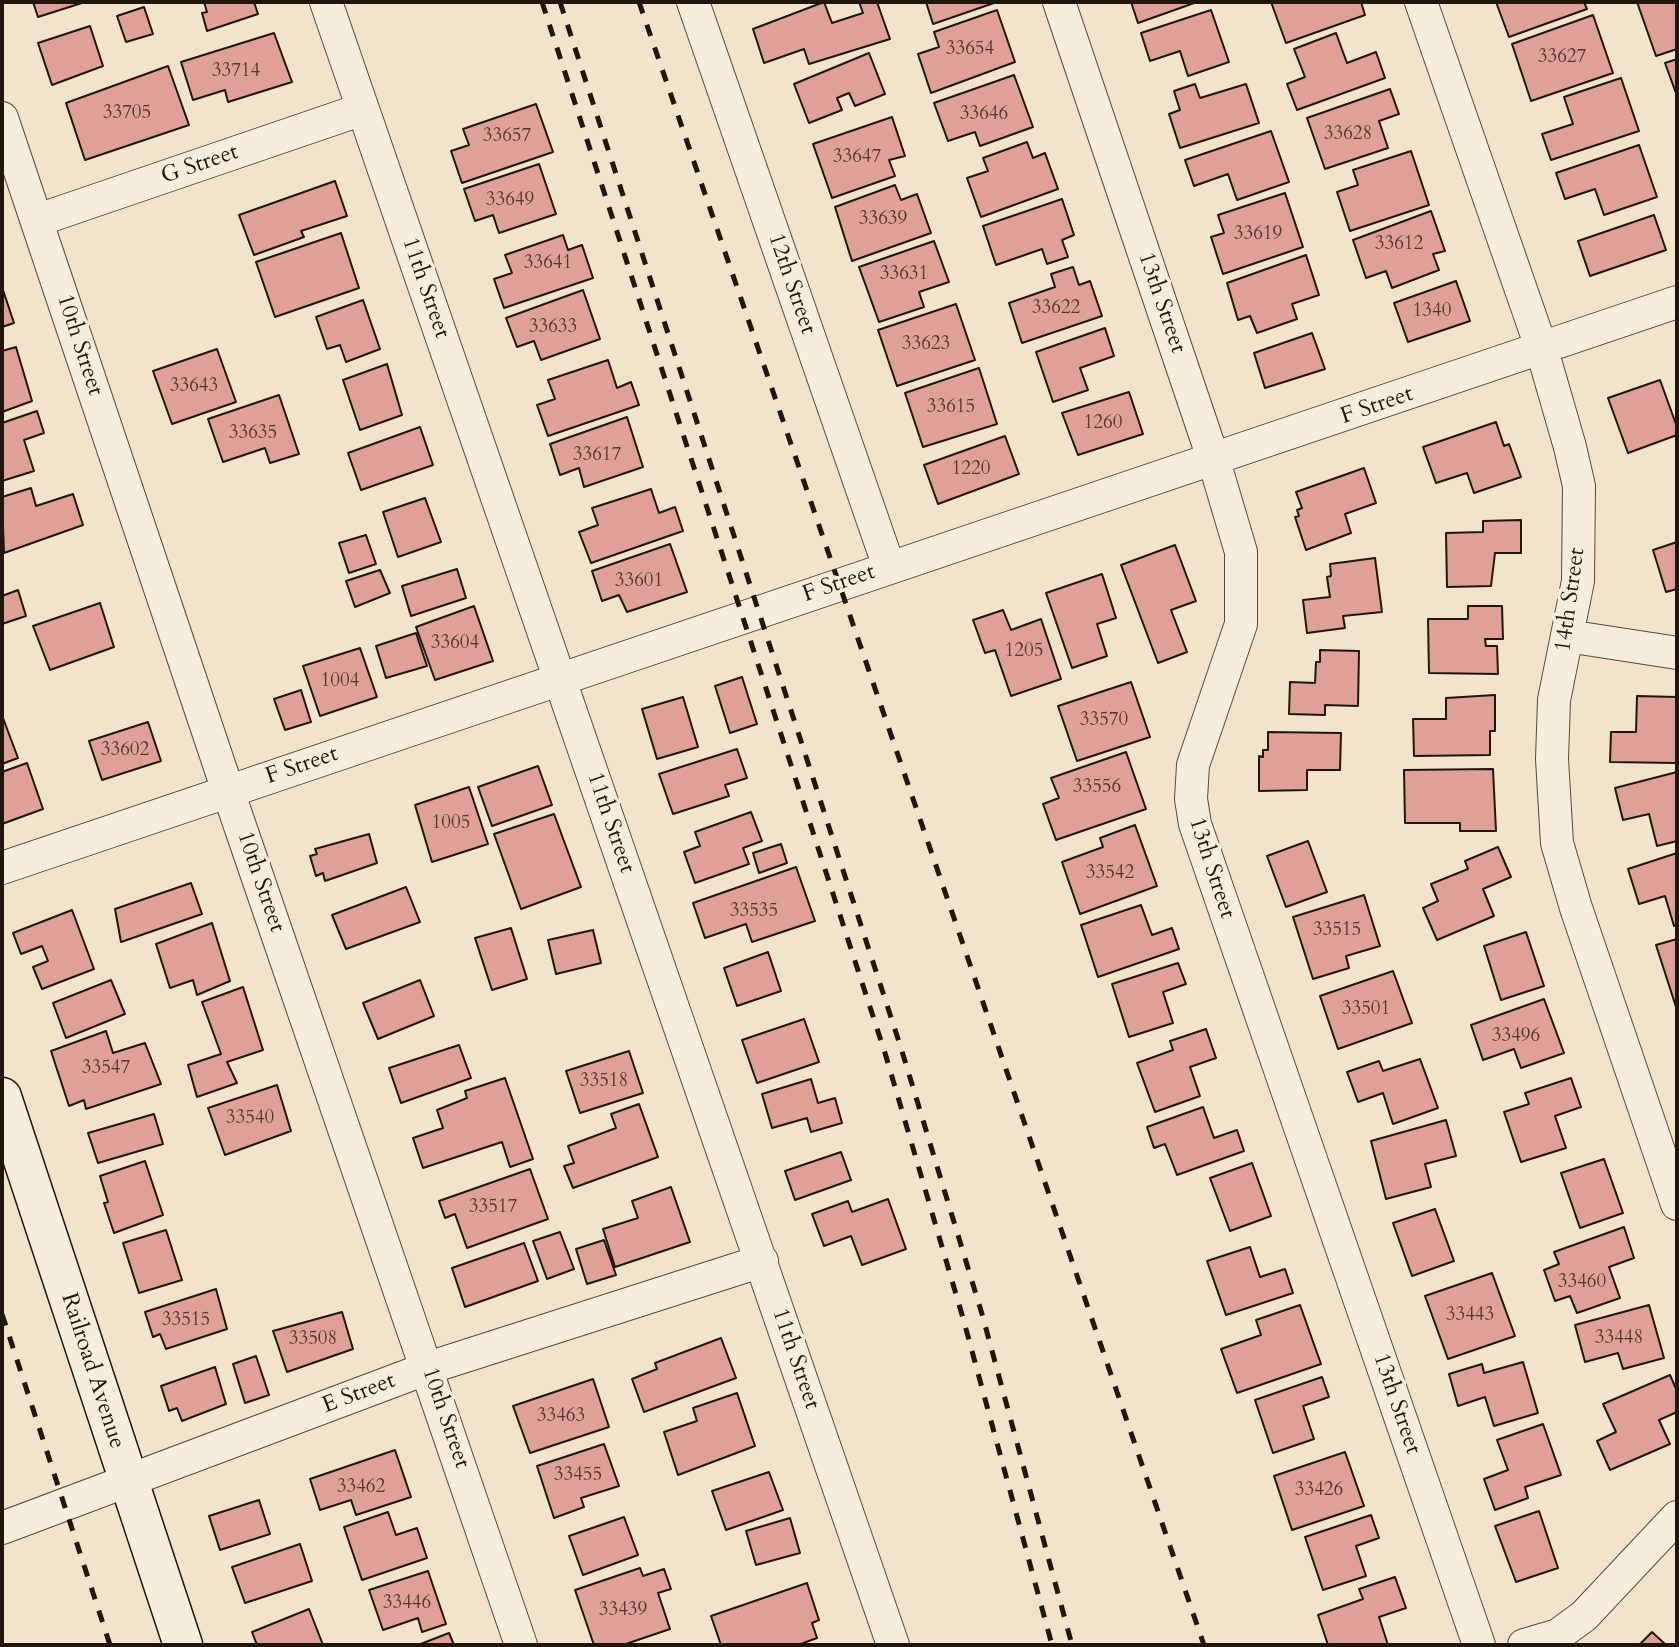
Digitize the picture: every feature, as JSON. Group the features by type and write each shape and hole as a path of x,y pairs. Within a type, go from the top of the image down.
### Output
{"street":[{"name":"11th Street","path":"326,2 893,1645"},
{"name":"12th Street","path":"693,2 888,567"},
{"name":"13th Street","path":"1059,2 1214,461 1241,552 1241,624 1193,765 1191,799 1195,824 1479,1645"},
{"name":"14th Street","path":"1421,2 1542,350 1579,486 1578,581 1555,700 1552,759 1558,843 1576,908 1677,1203"},
{"name":"G Street","path":"38,220 363,109"},
{"name":"10th Street","path":"2,118 228,791 521,1645"},
{"name":"F Street","path":"2,868 888,567 1214,461 1677,302"},
{"path":"1567,636 1677,653"},
{"name":"Railroad Avenue","path":"2,1097 183,1645"},
{"name":"E Street","path":"2,1528 428,1368 762,1261"},
{"path":"1524,1645 1558,1635 1584,1616 1677,1517"}],"building":[{"path":"33,2 85,2 38,17"},
{"path":"204,2 254,2 258,14 207,31 202,13 207,12"},
{"path":"824,2 832,23 863,13 859,2 877,2 890,39 809,64 804,49 764,63 753,29"},
{"path":"926,2 994,2 994,3 933,24"},
{"path":"1131,2 1197,2 1138,23"},
{"path":"1271,2 1361,2 1365,15 1286,43"},
{"path":"1496,2 1584,2 1587,9 1509,37"},
{"path":"1637,2 1677,2 1677,49 1656,56"},
{"path":"144,7 153,34 126,42 117,16"},
{"path":"997,10 1015,62 931,93 918,54 939,47 934,32"},
{"path":"1211,10 1229,62 1188,76 1180,51 1150,61 1141,33"},
{"path":"1593,15 1613,73 1531,101 1512,44"},
{"path":"90,26 103,66 52,85 38,43"},
{"path":"274,33 292,82 228,102 225,90 193,100 181,62"},
{"path":"1336,33 1347,63 1376,52 1385,78 1297,110 1287,84 1305,77 1294,49"},
{"path":"869,53 885,94 855,106 849,93 837,98 842,110 809,123 794,84"},
{"path":"1677,59 1677,96 1665,63"},
{"path":"168,66 189,125 85,160 66,103"},
{"path":"1014,75 1033,127 980,146 975,132 948,141 934,103"},
{"path":"1621,78 1639,131 1551,160 1542,134 1573,124 1564,97"},
{"path":"1195,84 1200,98 1246,84 1259,123 1180,148 1169,114 1180,110 1174,91"},
{"path":"1390,89 1399,114 1379,121 1388,148 1325,169 1307,118"},
{"path":"536,104 553,152 462,183 451,151 469,145 463,129"},
{"path":"892,117 905,156 889,160 895,176 832,198 813,144"},
{"path":"1271,131 1289,182 1237,200 1228,174 1194,186 1185,160"},
{"path":"1027,142 1033,158 1045,153 1058,189 981,217 967,178 988,171 983,158"},
{"path":"1639,145 1657,197 1604,215 1595,189 1565,199 1556,173"},
{"path":"1411,151 1429,205 1350,231 1337,192 1358,185 1353,170"},
{"path":"539,164 556,214 499,233 493,215 475,221 464,189"},
{"path":"335,181 347,216 301,231 304,237 254,255 239,215"},
{"path":"895,185 901,200 917,194 931,233 852,261 835,207"},
{"path":"1285,193 1303,247 1223,274 1211,237 1224,233 1218,215"},
{"path":"1062,199 1074,235 1062,240 1068,257 1047,264 1042,249 996,265 983,226"},
{"path":"1431,211 1445,251 1433,254 1439,270 1392,288 1386,271 1366,278 1353,240"},
{"path":"1654,215 1666,250 1590,276 1578,241"},
{"path":"341,233 359,288 275,317 256,262"},
{"path":"563,235 568,250 582,245 593,278 504,308 494,279 512,273 505,255"},
{"path":"934,241 949,282 919,292 924,307 879,322 859,267"},
{"path":"1306,255 1319,295 1292,304 1297,319 1257,333 1250,316 1238,320 1227,283"},
{"path":"1073,267 1079,285 1090,281 1102,316 1022,343 1009,303 1055,287 1051,274"},
{"path":"1456,281 1470,321 1408,342 1394,303"},
{"path":"2,287 14,323 2,327"},
{"path":"583,290 600,339 541,360 534,341 517,347 506,318"},
{"path":"363,300 380,349 346,362 340,345 327,349 316,317"},
{"path":"956,304 975,360 897,386 878,330"},
{"path":"1105,328 1114,356 1080,368 1088,390 1053,402 1036,352"},
{"path":"1312,333 1325,369 1265,388 1254,353"},
{"path":"16,347 32,401 2,412 2,351"},
{"path":"217,349 236,402 172,424 153,371"},
{"path":"608,360 617,388 631,382 639,405 548,436 537,405 555,399 548,380"},
{"path":"387,364 402,415 360,430 343,380"},
{"path":"979,368 997,424 923,447 905,393"},
{"path":"1660,380 1677,427 1677,435 1628,453 1608,398"},
{"path":"1129,392 1143,434 1078,455 1062,413"},
{"path":"279,395 299,454 270,463 265,448 223,462 208,419"},
{"path":"37,411 44,433 24,440 34,471 2,481 2,423"},
{"path":"627,417 643,467 584,487 579,468 560,475 550,444"},
{"path":"1496,422 1504,446 1509,444 1521,477 1474,493 1467,473 1436,483 1423,447"},
{"path":"420,427 433,465 361,490 348,453"},
{"path":"1005,436 1019,474 938,504 924,465"},
{"path":"1364,468 1376,503 1345,514 1351,533 1306,550 1295,517 1299,516 1297,510 1302,508 1296,492"},
{"path":"31,488 36,506 73,494 83,525 4,553 2,497"},
{"path":"651,489 659,513 675,507 683,531 591,563 579,532 598,525 592,508"},
{"path":"425,498 441,542 398,557 383,512"},
{"path":"1521,520 1521,553 1495,553 1491,586 1447,587 1446,533 1483,532 1483,521"},
{"path":"366,535 376,564 349,573 339,543"},
{"path":"1677,542 1677,589 1666,592 1653,550"},
{"path":"670,544 687,592 627,612 619,595 602,601 592,571"},
{"path":"1175,545 1196,601 1171,610 1187,652 1158,663 1121,565"},
{"path":"1375,558 1382,612 1343,616 1345,628 1307,633 1303,600 1330,597 1327,577 1331,576 1330,564"},
{"path":"457,569 466,598 411,616 402,586"},
{"path":"380,570 390,593 355,607 346,581"},
{"path":"1102,574 1116,618 1097,624 1107,656 1072,668 1046,593"},
{"path":"18,590 26,616 2,624 2,596"},
{"path":"100,603 114,647 50,670 33,626"},
{"path":"474,606 493,661 435,680 416,627"},
{"path":"1468,606 1502,606 1503,639 1485,639 1486,646 1497,646 1498,674 1429,673 1428,619 1468,619"},
{"path":"1003,610 1011,630 1041,619 1061,679 1011,696 995,650 985,653 973,620"},
{"path":"416,633 427,666 386,678 376,646"},
{"path":"360,648 377,697 320,716 303,666"},
{"path":"1320,650 1359,651 1358,706 1325,705 1325,715 1289,714 1290,682 1315,683 1316,662 1320,662"},
{"path":"742,677 757,724 730,733 715,686"},
{"path":"1131,682 1150,737 1077,761 1058,706"},
{"path":"301,690 311,722 285,730 274,699"},
{"path":"1495,695 1495,731 1490,731 1490,755 1414,756 1413,719 1446,719 1446,698"},
{"path":"1637,696 1677,697 1677,763 1610,762 1611,732 1636,732"},
{"path":"683,697 698,747 657,759 642,709"},
{"path":"2,719 18,758 2,764"},
{"path":"148,722 161,761 102,780 89,741"},
{"path":"1268,732 1341,733 1340,770 1307,770 1307,790 1259,791 1259,756 1263,757 1263,750 1268,750"},
{"path":"737,749 747,778 725,785 729,796 673,814 659,774"},
{"path":"1126,752 1146,809 1056,840 1043,804 1059,798 1051,778"},
{"path":"27,763 43,809 2,824 2,772"},
{"path":"538,766 552,805 492,826 478,787"},
{"path":"1493,769 1496,831 1460,831 1460,823 1405,823 1404,770"},
{"path":"1677,772 1677,841 1657,846 1649,814 1623,820 1615,788"},
{"path":"469,787 488,844 432,862 415,805"},
{"path":"751,812 762,841 743,848 749,864 695,883 684,852 700,846 695,832"},
{"path":"554,814 581,887 521,909 494,834"},
{"path":"1135,825 1157,886 1080,914 1062,862 1103,847 1100,838"},
{"path":"369,834 377,863 325,881 323,873 316,876 310,856 317,854 315,849"},
{"path":"1308,841 1327,892 1286,907 1267,856"},
{"path":"781,844 787,863 759,873 753,853"},
{"path":"1498,847 1511,877 1483,889 1494,916 1437,940 1423,908 1438,901 1431,884 1468,869 1465,861"},
{"path":"1677,853 1677,925 1674,926 1665,896 1639,904 1628,869"},
{"path":"796,867 815,921 752,942 746,924 705,938 693,903"},
{"path":"191,883 202,914 121,942 115,909"},
{"path":"406,887 420,922 346,949 332,915"},
{"path":"1364,895 1380,946 1346,956 1349,968 1313,979 1293,917"},
{"path":"1141,905 1152,935 1172,928 1179,949 1098,977 1081,925"},
{"path":"72,910 94,969 42,989 33,967 48,961 42,946 21,954 13,933"},
{"path":"212,923 230,981 197,995 193,980 170,988 156,944"},
{"path":"511,928 527,979 492,990 475,938"},
{"path":"593,930 601,963 556,974 548,940"},
{"path":"1526,932 1544,986 1501,1000 1484,946"},
{"path":"1677,939 1677,1010 1656,945"},
{"path":"768,952 781,991 737,1006 724,968"},
{"path":"1178,963 1186,984 1163,992 1173,1023 1129,1037 1112,984"},
{"path":"1393,971 1412,1023 1338,1049 1320,996"},
{"path":"111,980 125,1014 66,1038 53,1003"},
{"path":"420,980 434,1016 378,1039 363,1003"},
{"path":"243,987 263,1050 227,1062 237,1083 197,1097 188,1065 221,1054 202,1002"},
{"path":"1544,999 1564,1053 1521,1068 1514,1049 1483,1060 1471,1025"},
{"path":"804,1019 819,1062 757,1083 742,1040"},
{"path":"1206,1029 1216,1058 1190,1067 1200,1096 1155,1112 1137,1063 1173,1050 1170,1041"},
{"path":"106,1031 113,1053 145,1043 161,1084 86,1109 84,1100 69,1106 51,1051"},
{"path":"459,1045 471,1078 401,1103 389,1068"},
{"path":"629,1051 643,1093 580,1113 566,1071"},
{"path":"1420,1059 1438,1108 1393,1124 1383,1093 1358,1102 1347,1072 1379,1061 1383,1071"},
{"path":"505,1078 533,1159 510,1167 502,1142 423,1168 413,1138 443,1128 437,1110 467,1098 465,1091"},
{"path":"1571,1078 1581,1107 1555,1116 1566,1148 1521,1162 1504,1112 1529,1104 1525,1093"},
{"path":"811,1079 818,1103 835,1098 842,1123 811,1132 807,1118 772,1128 762,1094"},
{"path":"277,1085 291,1131 225,1155 208,1108"},
{"path":"639,1104 658,1157 573,1188 564,1166 574,1163 568,1146 616,1128 611,1114"},
{"path":"1203,1107 1214,1138 1237,1130 1244,1151 1177,1175 1165,1144 1154,1148 1147,1127"},
{"path":"154,1114 163,1144 98,1163 88,1133"},
{"path":"1446,1120 1456,1156 1425,1164 1431,1187 1386,1199 1371,1141"},
{"path":"841,1152 851,1180 795,1200 785,1171"},
{"path":"1604,1159 1623,1213 1580,1228 1561,1173"},
{"path":"145,1161 163,1215 114,1233 104,1203 108,1202 100,1176"},
{"path":"1252,1163 1271,1216 1230,1231 1210,1178"},
{"path":"530,1169 548,1219 467,1248 455,1214 445,1218 439,1201"},
{"path":"671,1187 690,1242 615,1267 603,1229 638,1218 632,1201"},
{"path":"888,1199 906,1249 862,1265 851,1236 824,1246 812,1214 848,1201 852,1212"},
{"path":"1435,1209 1454,1261 1412,1276 1393,1223"},
{"path":"1624,1227 1634,1258 1609,1267 1620,1298 1577,1313 1570,1296 1555,1301 1544,1270 1559,1264 1554,1252"},
{"path":"166,1230 182,1280 139,1293 123,1243"},
{"path":"560,1232 574,1269 547,1279 533,1241"},
{"path":"604,1240 616,1275 587,1284 576,1249"},
{"path":"524,1243 538,1281 465,1307 452,1268"},
{"path":"1250,1247 1260,1277 1285,1269 1293,1293 1226,1315 1207,1261"},
{"path":"1492,1273 1515,1336 1448,1359 1425,1296"},
{"path":"216,1289 227,1329 166,1349 160,1334 153,1337 145,1312"},
{"path":"1300,1305 1321,1364 1237,1393 1221,1349 1261,1335 1256,1320"},
{"path":"1649,1305 1664,1358 1623,1369 1618,1353 1585,1362 1575,1325"},
{"path":"342,1312 353,1349 287,1372 273,1331"},
{"path":"721,1338 736,1378 644,1412 632,1379 657,1369 655,1363"},
{"path":"256,1356 269,1395 245,1403 233,1364"},
{"path":"1523,1362 1538,1413 1494,1426 1485,1397 1458,1406 1449,1374 1482,1364 1484,1373"},
{"path":"215,1367 226,1404 182,1421 177,1408 169,1411 161,1386"},
{"path":"1670,1375 1677,1391 1677,1412 1659,1420 1670,1444 1610,1470 1597,1441 1616,1432 1603,1404"},
{"path":"1322,1377 1329,1397 1303,1406 1314,1439 1273,1453 1255,1400"},
{"path":"593,1379 609,1427 530,1453 513,1406"},
{"path":"737,1393 755,1446 678,1475 664,1432 697,1421 693,1408"},
{"path":"1543,1424 1561,1475 1525,1487 1528,1498 1495,1510 1484,1479 1508,1470 1497,1440"},
{"path":"604,1444 619,1486 581,1498 584,1507 554,1518 537,1466"},
{"path":"395,1450 411,1497 356,1515 351,1500 320,1510 310,1479"},
{"path":"1345,1452 1364,1506 1292,1530 1274,1476"},
{"path":"769,1472 783,1510 726,1530 712,1491"},
{"path":"259,1500 270,1534 220,1550 209,1516"},
{"path":"1539,1511 1558,1568 1516,1582 1495,1526"},
{"path":"388,1512 396,1535 417,1528 427,1558 362,1580 344,1527"},
{"path":"1371,1515 1379,1538 1356,1546 1366,1576 1323,1590 1305,1537"},
{"path":"624,1517 638,1555 583,1575 569,1536"},
{"path":"790,1518 800,1553 756,1565 746,1531"},
{"path":"300,1544 312,1581 245,1603 232,1567"},
{"path":"640,1568 643,1576 664,1569 671,1589 658,1593 670,1629 623,1645 594,1645 575,1590"},
{"path":"428,1571 446,1624 422,1632 418,1618 383,1630 369,1590"},
{"path":"1395,1577 1406,1608 1379,1617 1388,1645 1328,1645 1318,1615 1363,1599 1359,1589"},
{"path":"807,1583 819,1620 812,1623 817,1638 798,1645 721,1645 711,1616"},
{"path":"309,1609 323,1645 257,1645 252,1632"},
{"path":"1652,1632 1666,1645 1639,1645"},
{"path":"449,1633 454,1645 418,1645"}],"railway":[{"path":"542,2 885,1053 963,1318 1052,1645"},
{"path":"560,2 901,1048 982,1314 1072,1645"},
{"path":"639,2 1204,1645"},
{"path":"2,1314 110,1645"}]}
